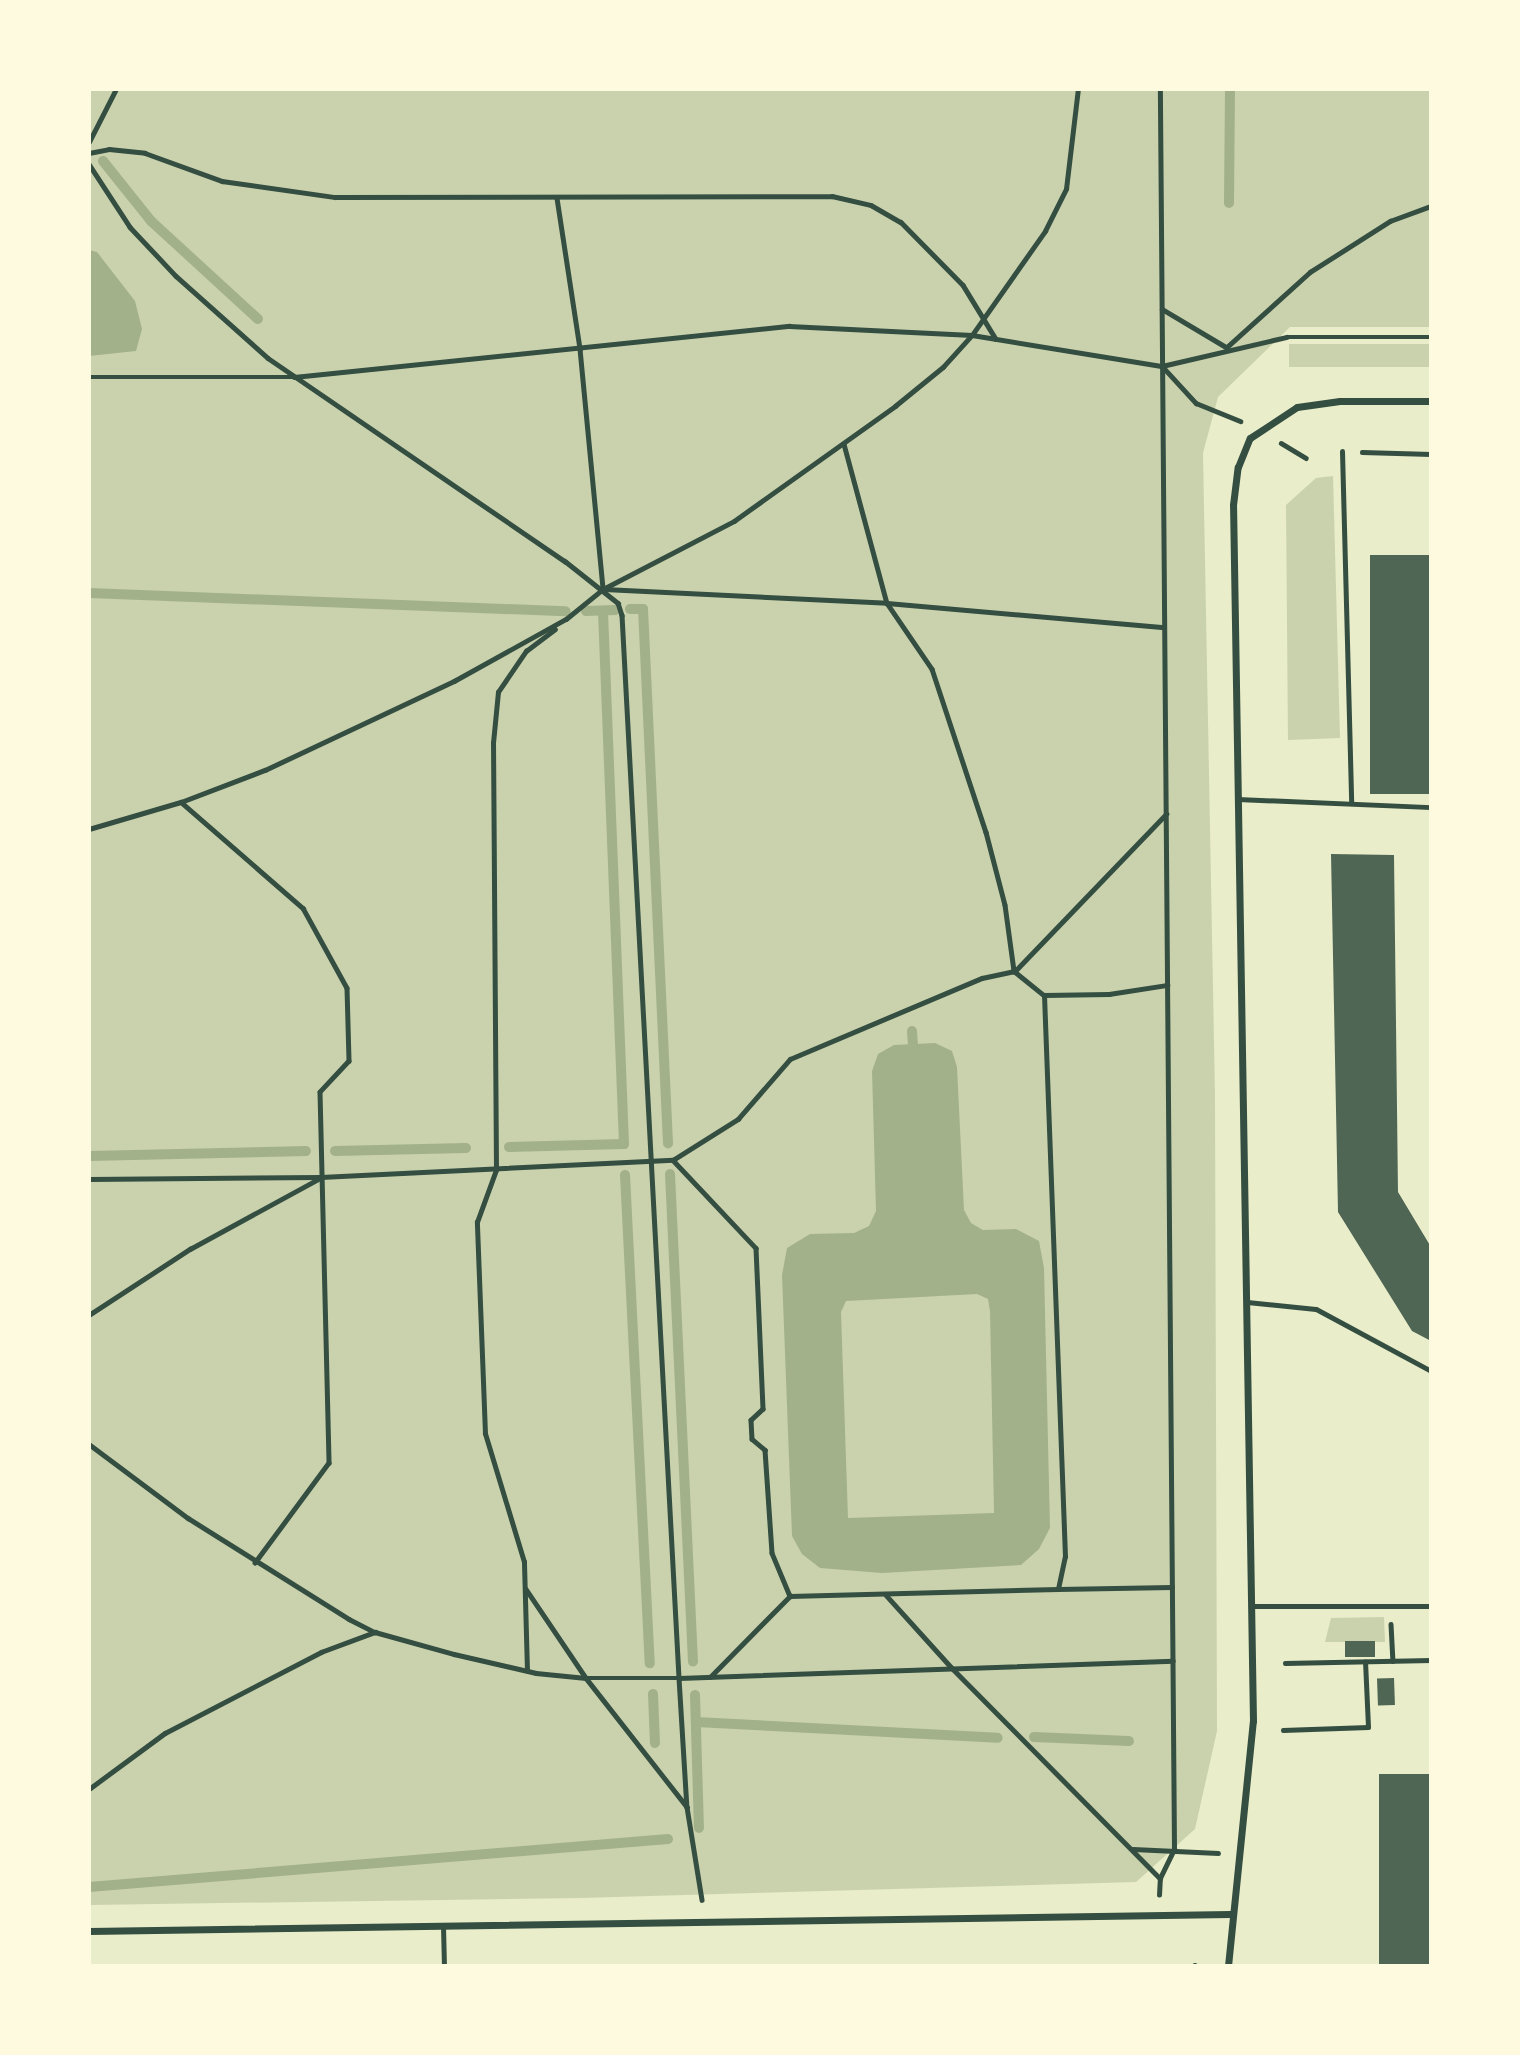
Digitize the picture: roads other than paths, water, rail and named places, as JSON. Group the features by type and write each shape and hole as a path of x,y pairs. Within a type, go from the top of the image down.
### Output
{"street":[{"path":"1228,1966 1230,1914 1253,1721 1233,505 1238,467 1250,438 1297,407 1340,401 1431,401"},
{"path":"89,1931 1230,1914"}],"lane":[{"path":"1342,451 1351,803"},
{"path":"1237,799 1431,807"},
{"path":"1247,1302 1316,1309 1431,1371"},
{"path":"1252,1606 1431,1606"},
{"path":"443,1926 444,1966"}],"waterway":[{"path":"1229,203 1230,89"},
{"path":"103,161 151,221 258,319"},
{"path":"89,593 566,611"},
{"path":"630,609 643,609 668,1143"},
{"path":"586,611 615,610"},
{"path":"509,1147 624,1144 603,611"},
{"path":"912,1031 913,1045"},
{"path":"335,1151 466,1148"},
{"path":"89,1156 306,1151"},
{"path":"670,1174 693,1661"},
{"path":"625,1175 650,1663"},
{"path":"653,1694 655,1743"},
{"path":"695,1695 699,1828"},
{"path":"696,1722 998,1738"},
{"path":"1034,1737 1129,1741"},
{"path":"89,1887 668,1839"}]}
